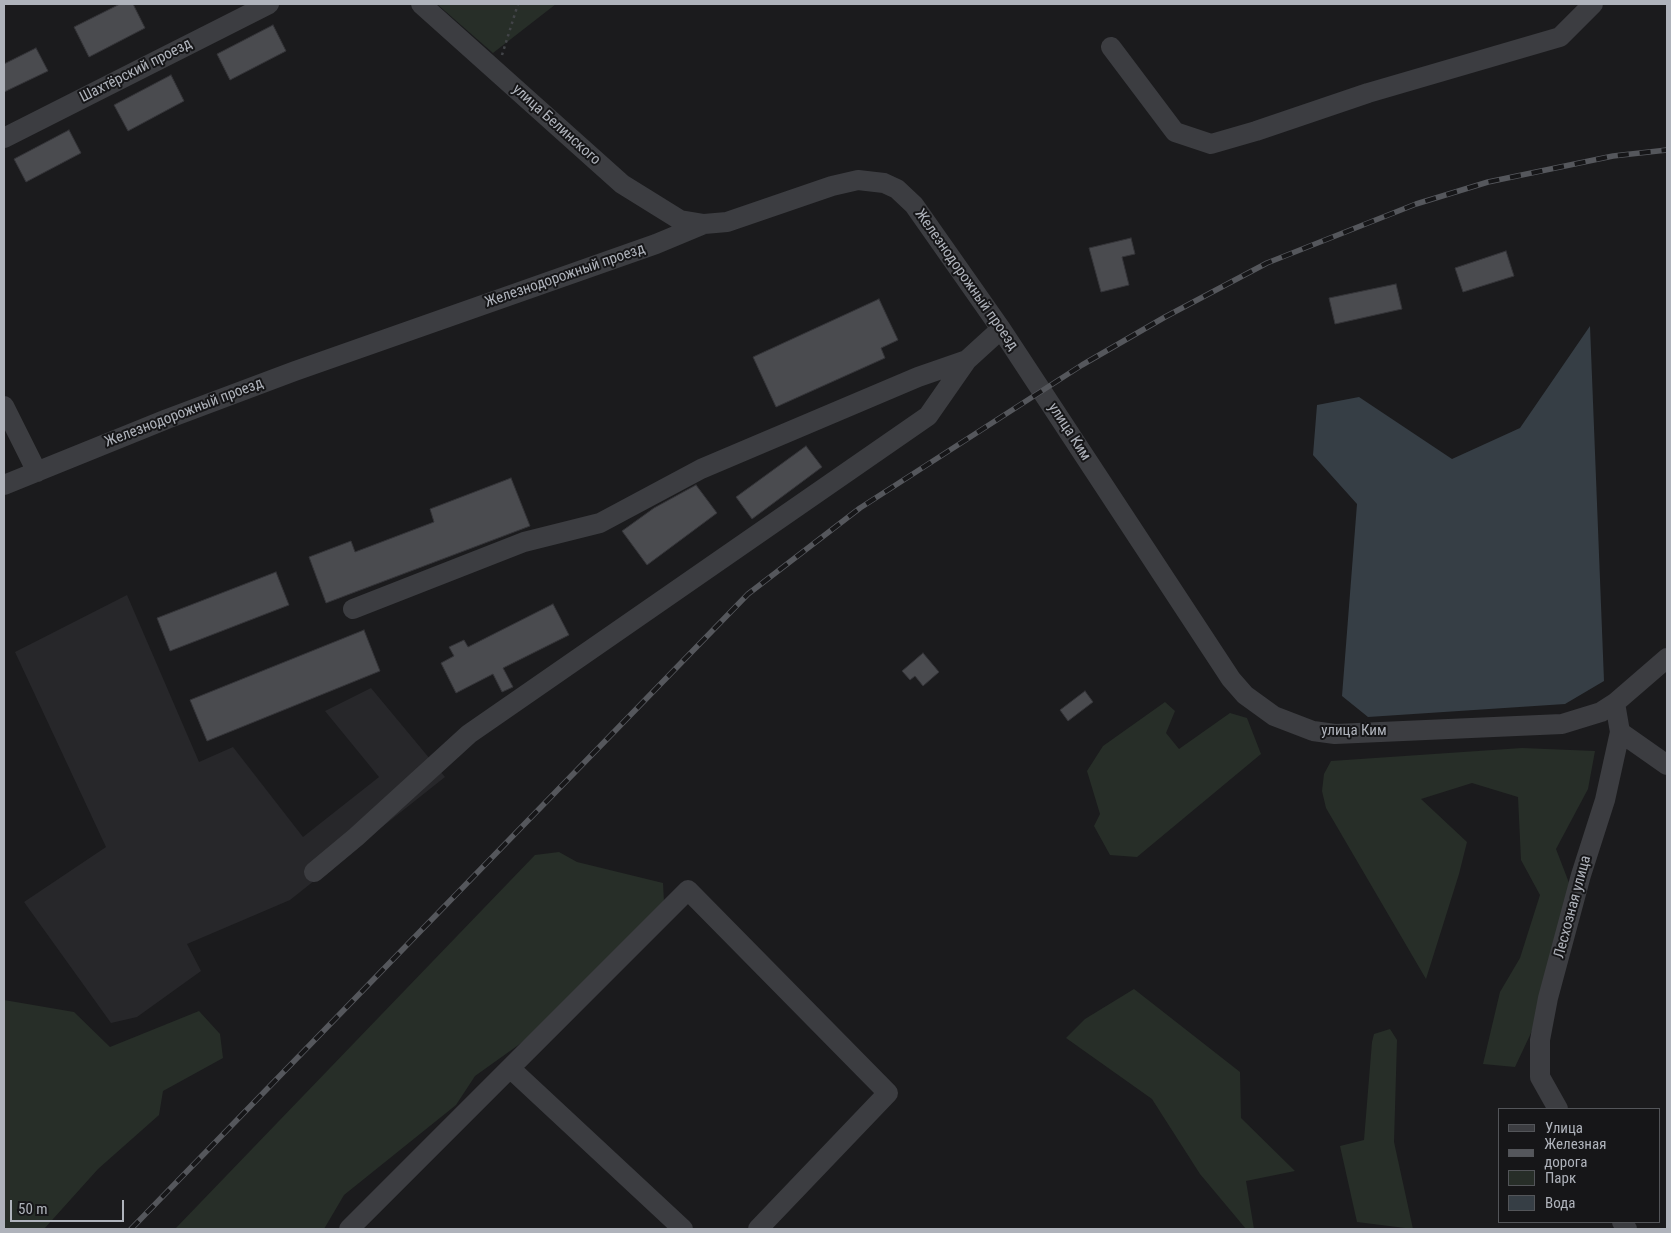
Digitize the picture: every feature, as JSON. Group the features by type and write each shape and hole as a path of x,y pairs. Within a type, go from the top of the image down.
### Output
{"street":[{"name":"Шахтёрский проезд","path":"4,138 269,4"},
{"name":"улица Белинского","path":"421,4 622,184 680,220 704,224"},
{"path":"1111,47 1175,132 1211,144 1256,131 1368,93 1560,37 1593,4"},
{"name":"Железнодорожный проезд","path":"4,485 286,374 656,244 704,224 727,222 858,180 884,183 897,189 914,205 1042,390"},
{"path":"314,872 356,838 469,734 928,416 967,360 1001,329"},
{"path":"353,609 524,542 600,523 701,469 918,377 967,360"},
{"name":"улица Ким","path":"1042,390 1231,679 1245,694 1274,716 1313,731 1334,734 1562,724 1588,717 1615,703 1667,658"},
{"path":"4,406 37,472"},
{"name":"Лесхозная улица","path":"1557,1108 1540,1077 1540,1040 1548,998 1580,875 1605,800 1620,732 1615,703"},
{"path":"1620,732 1667,765"},
{"path":"349,1229 688,890 888,1093 758,1229"},
{"path":"510,1068 683,1229"}],"path":[{"path":"491,67 505,51 518,4"}],"shaded area":[{"path":"127,595 199,762 233,747 303,837 379,777 325,711 371,688 445,777 290,900 187,944 201,971 137,1017 111,1023 24,902 106,847 15,652"}],"green space":[{"path":"437,4 556,4 493,53"},
{"path":"1165,702 1175,711 1166,733 1179,749 1230,713 1247,718 1261,754 1137,857 1110,855 1094,826 1100,814 1087,771 1103,746"},
{"path":"1522,748 1595,751 1588,789 1556,849 1571,888 1539,1016 1515,1067 1483,1064 1500,992 1520,958 1540,895 1521,860 1518,797 1472,783 1421,799 1467,842 1459,874 1426,979 1326,808 1322,791 1324,774 1331,761"},
{"path":"559,852 577,862 663,883 664,902 531,1036 475,1076 456,1105 344,1195 324,1229 175,1229 535,855"},
{"path":"1134,989 1240,1072 1241,1118 1295,1171 1246,1181 1254,1229 1246,1229 1200,1174 1152,1099 1066,1038 1085,1019"},
{"path":"4,1000 74,1012 110,1047 199,1011 220,1034 223,1058 163,1091 159,1115 98,1169 44,1229 4,1229"},
{"path":"1390,1029 1397,1040 1394,1142 1413,1229 1357,1222 1340,1146 1364,1140 1372,1042 1374,1034"}],"water":[{"path":"1590,326 1604,681 1565,704 1368,717 1342,696 1357,504 1313,455 1317,405 1359,397 1452,459 1520,428"}],"building":[{"path":"120,4 133,4 145,28 89,57 74,27"},
{"path":"273,25 286,51 230,80 217,54"},
{"path":"36,48 48,71 4,92 4,64"},
{"path":"171,75 184,101 128,131 114,105"},
{"path":"69,130 81,153 26,182 14,159"},
{"path":"1131,238 1135,254 1122,257 1129,285 1101,292 1089,248"},
{"path":"1506,251 1514,276 1463,292 1455,268"},
{"path":"1396,284 1402,309 1335,324 1329,298"},
{"path":"879,299 898,340 881,348 885,358 776,407 753,357"},
{"path":"806,446 822,467 752,519 736,497"},
{"path":"511,478 530,526 326,603 309,557 351,541 355,552 434,522 430,509"},
{"path":"696,485 717,513 647,565 622,531 654,508"},
{"path":"276,572 289,605 170,651 157,618"},
{"path":"553,604 569,635 503,668 513,687 502,692 493,674 456,693 441,663 454,656 449,647 464,640 468,647"},
{"path":"364,630 380,671 207,741 190,700"},
{"path":"923,653 939,672 923,686 915,676 910,680 902,671"},
{"path":"1085,691 1093,702 1068,721 1060,710"}],"railway":[{"path":"131,1229 748,594 860,508 1082,365 1165,317 1267,263 1416,204 1488,182 1613,156 1667,150"}]}
